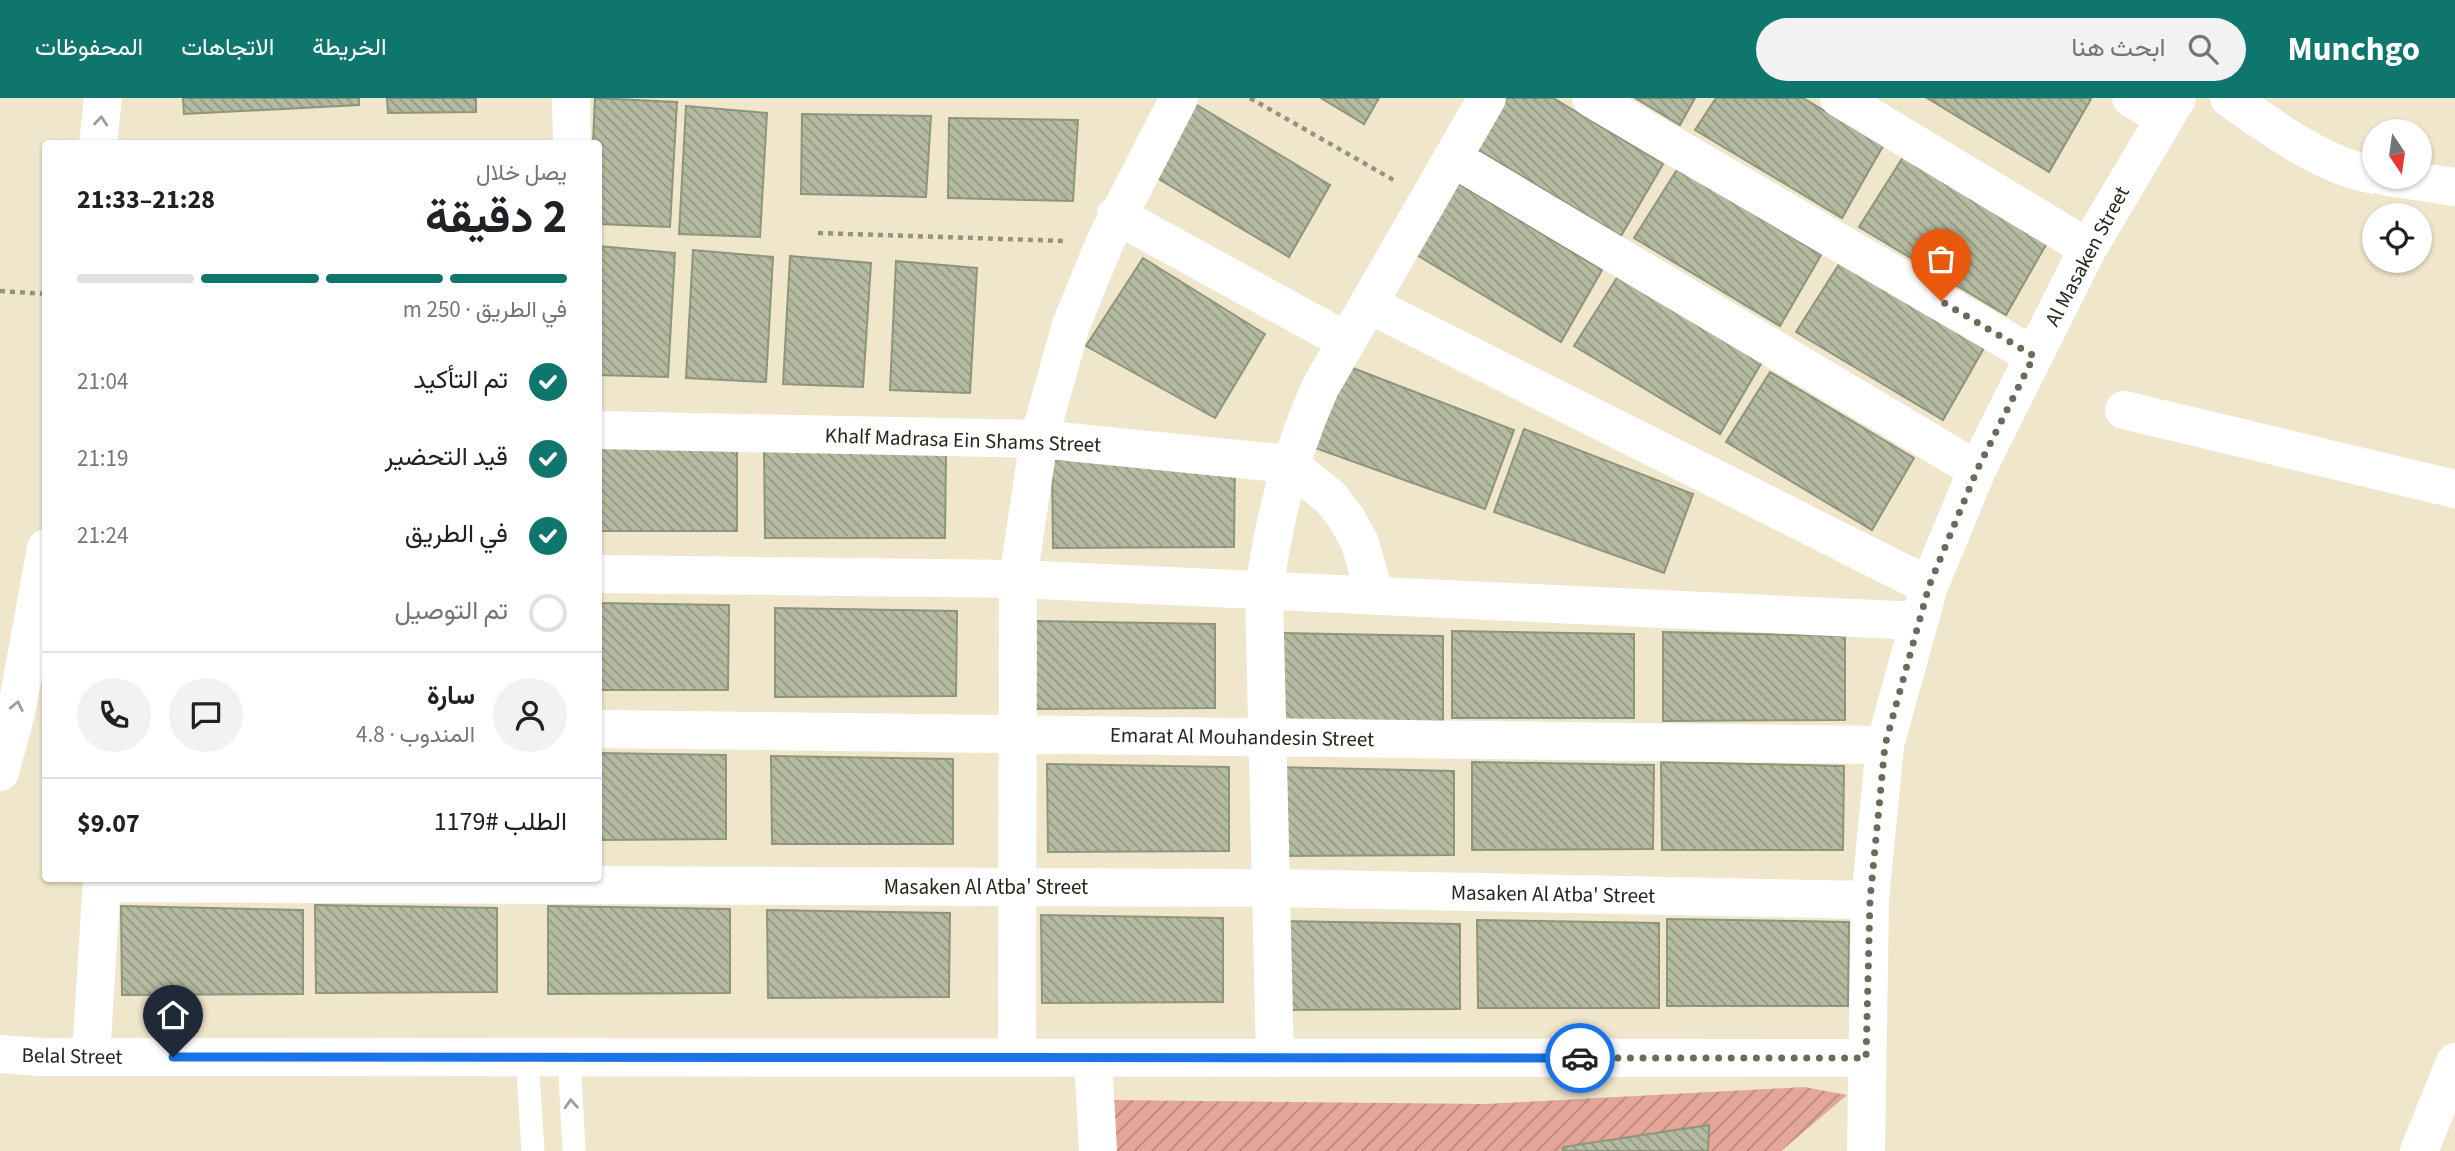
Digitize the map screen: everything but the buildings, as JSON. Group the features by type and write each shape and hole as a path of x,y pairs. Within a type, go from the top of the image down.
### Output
{"street":[{"path":"99,140 103,98"},
{"path":"571,98 572,140"},
{"path":"1017,1057 1018,579 1039,439 1071,325 1110,229 1179,98"},
{"path":"1275,1058 1264,593 1270,540 1289,464 1320,388 1487,98"},
{"path":"1591,98 2034,356"},
{"path":"1839,98 1876,108 2088,248"},
{"path":"2131,98 2171,108"},
{"path":"2229,98 2288,138 2362,173"},
{"name":"Al Masaken Street","path":"1866,1151 1870,900 1885,745 1924,604 1977,470 2088,248 2171,108"},
{"path":"1453,158 1977,470"},
{"path":"2432,184 2455,187"},
{"path":"1110,229 1346,341"},
{"path":"1368,304 1924,604"},
{"path":"2124,410 2455,489"},
{"name":"Khalf Madrasa Ein Shams Street","path":"602,430 1039,439 1289,464"},
{"path":"1289,464 1330,497 1347,519 1360,543 1375,596"},
{"path":"0,772 16,713 42,570"},
{"path":"602,574 1018,579 1264,593 1924,604"},
{"name":"Emarat Al Mouhandesin Street","path":"602,729 1885,745"},
{"path":"91,1057 102,882"},
{"name":"Masaken Al Atba' Street","path":"255,882 1271,888 1870,900"},
{"name":"Belal Street","path":"0,1055 1866,1058"},
{"path":"1093,1058 1098,1151"},
{"path":"2419,1151 2455,1062"}],"lane":[{"path":"527,1057 533,1151"},
{"path":"569,1057 574,1151"}],"path":[{"path":"1250,98 1428,200"},
{"path":"818,233 1110,229"},
{"path":"0,290 42,294"}],"shaded area":[{"path":"1804,1087 1847,1095 1781,1151 1110,1151 1107,1100 1485,1104"}],"way so far":[{"path":"1580,1058 1866,1058 1870,900 1885,745 1929,586 1977,470 2034,356 1941,301"}],"route":[{"path":"173,1057 1580,1058"}]}
